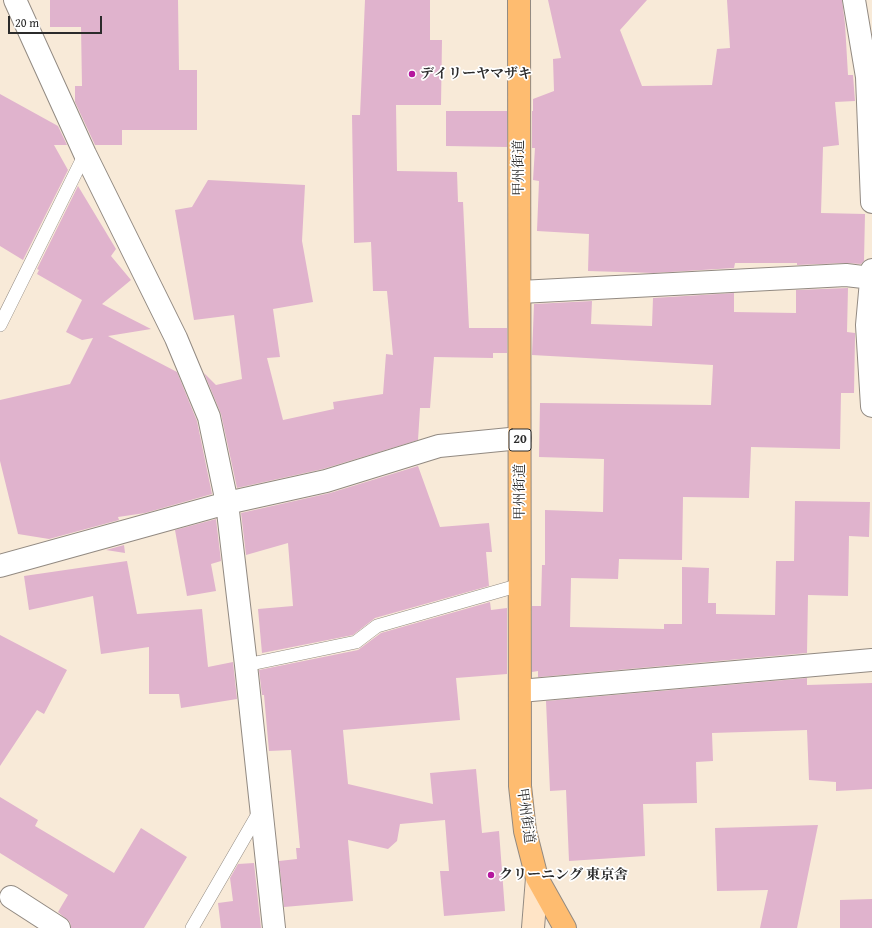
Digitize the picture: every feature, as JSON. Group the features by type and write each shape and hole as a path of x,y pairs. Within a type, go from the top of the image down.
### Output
{"highway":[{"name":"甲州街道","path":"519,0 520,786 526,831 537,878 565,928"}],"main road":[{"path":"533,928 537,878"}],"street":[{"path":"15,0 84,154 176,338 209,417 227,503 262,807 274,928"},
{"path":"854,0 870,77 872,202"},
{"path":"520,292 846,275 872,275 867,324 872,406"},
{"path":"0,566 227,503 326,481 439,446 520,438"},
{"path":"520,691 872,660"},
{"path":"11,897 59,928"}],"lane":[{"path":"0,325 84,154"},
{"path":"246,665 356,642 377,626 520,585"},
{"path":"192,928 262,807"}],"building":[{"path":"50,0 178,0 179,70 197,70 197,130 122,130 122,145 95,145 75,102 75,86 82,86 81,27 50,27"},
{"path":"365,0 430,0 430,40 442,40 441,105 396,105 397,171 457,172 458,202 463,202 469,328 507,328 507,353 493,353 493,358 434,357 430,408 420,408 418,440 323,469 237,488 221,414 204,373 216,385 242,379 234,315 194,320 175,210 192,207 208,180 305,185 302,241 313,302 273,309 280,357 267,358 283,420 334,409 333,402 383,394 386,354 393,355 387,291 373,291 371,242 354,243 352,115 360,115"},
{"path":"548,0 647,0 620,30 642,86 712,85 717,49 730,48 727,0 842,0 848,75 853,75 855,101 835,102 839,145 823,147 821,213 865,214 864,261 861,264 845,263 797,265 797,263 735,263 734,268 654,273 588,271 589,234 537,231 539,181 533,180 535,148 532,148 533,99 554,91 553,59 561,58"},
{"path":"0,94 58,126 67,145 54,145 68,170 23,260 0,246"},
{"path":"446,111 507,111 507,147 446,146"},
{"path":"78,186 116,249 111,256 131,280 102,304 151,329 108,336 177,372 197,421 212,494 145,513 118,517 119,520 49,539 18,534 0,461 0,400 70,384 93,338 82,340 66,332 82,300 37,274 39,270 37,269"},
{"path":"848,288 847,332 855,333 854,393 841,393 840,449 751,447 749,498 683,497 682,560 619,559 618,579 571,578 570,627 664,629 664,624 682,624 682,567 709,568 708,603 716,603 716,614 775,615 776,561 794,561 795,501 870,502 869,537 849,536 848,596 808,595 807,653 538,677 538,671 532,672 532,606 541,606 542,565 545,565 545,510 603,512 604,459 539,457 540,403 711,405 713,365 532,355 534,304 592,301 591,324 652,326 653,298 734,293 734,312 796,313 796,290"},
{"path":"418,466 440,527 489,523 492,552 486,552 489,586 375,618 353,635 262,653 258,609 293,606 288,543 246,555 241,513 330,493"},
{"path":"216,519 221,561 211,564 216,591 187,596 175,530"},
{"path":"124,545 125,553 106,550"},
{"path":"127,561 137,614 202,609 208,667 233,662 237,699 181,708 179,694 149,694 149,647 101,654 93,596 29,610 24,576"},
{"path":"490,602 491,610 507,608 507,674 456,678 460,720 343,730 348,784 433,804 430,773 476,769 482,833 499,831 505,911 444,916 440,871 449,871 445,820 400,824 397,841 388,849 348,840 353,901 284,907 279,861 297,859 296,848 300,848 291,750 269,751 264,695 262,695 259,670 358,650 381,633"},
{"path":"0,635 67,670 44,714 37,710 0,766"},
{"path":"807,678 807,685 872,683 872,789 836,791 836,782 809,780 807,730 712,733 713,761 696,762 697,803 643,804 645,856 569,861 566,790 550,791 546,701"},
{"path":"0,797 38,820 35,826 114,873 141,828 187,857 144,928 71,928 70,922 58,912 68,895 0,853"},
{"path":"818,825 797,928 760,928 768,890 717,891 715,828"},
{"path":"254,863 261,928 221,928 218,903 233,901 230,878 238,864"},
{"path":"872,899 872,928 840,928 840,900"}],"place":[{"name":"デイリーヤマザキ","path":"412,74"},
{"name":"クリーニング 東京舎","path":"491,875"}]}
